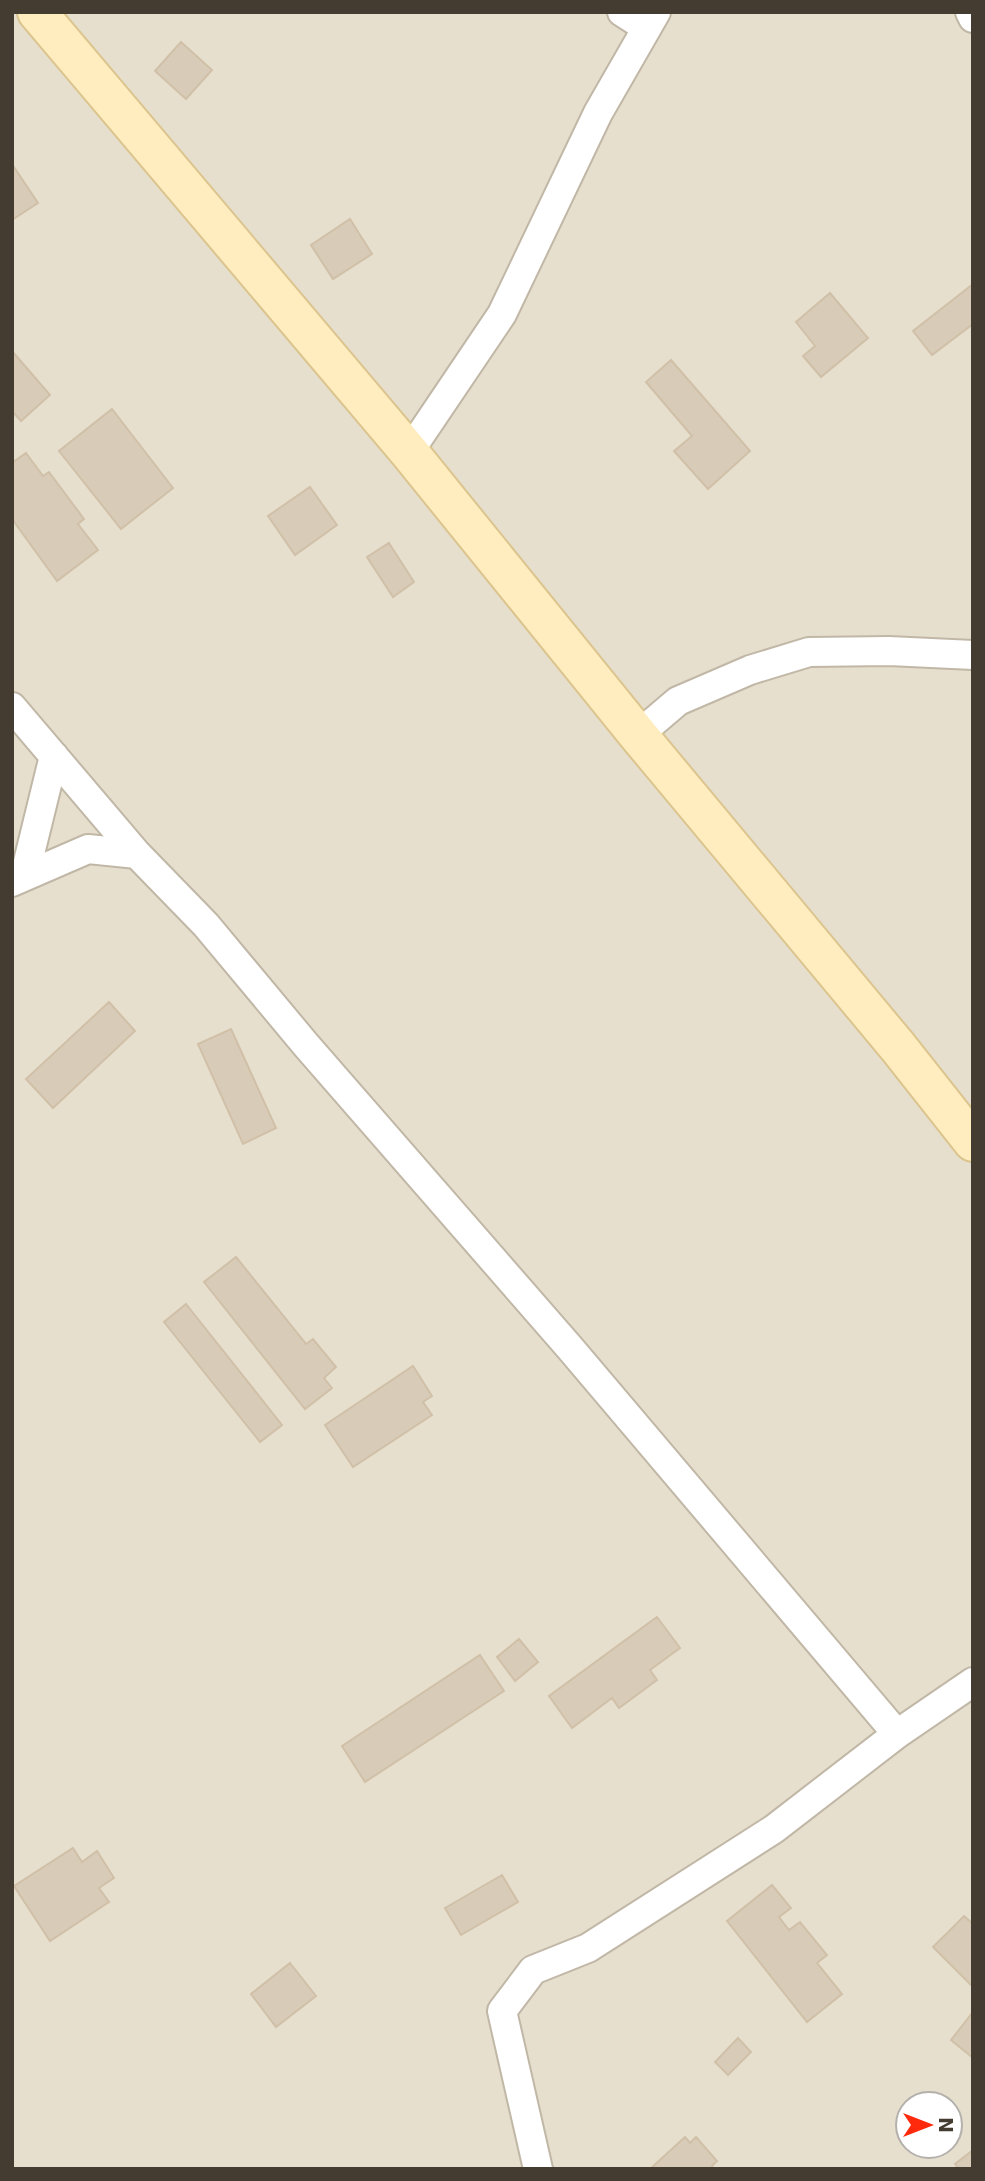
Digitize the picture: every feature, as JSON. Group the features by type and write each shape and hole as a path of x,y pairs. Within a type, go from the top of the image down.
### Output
{"street":[{"path":"37,12 408,452 898,1047 973,1142"},
{"path":"408,452 502,314 598,113 651,20 622,12"},
{"path":"970,12 973,18"},
{"path":"638,734 678,701 750,670 809,652 889,651 973,655"},
{"path":"12,707 137,855 206,925 897,1734"},
{"path":"19,878 54,756"},
{"path":"19,878 88,849 137,855"},
{"path":"538,2169 502,2011 533,1970 588,1948 763,1836 897,1734 973,1682"}],"shaded area":[{"path":"12,12 973,12 973,2169 12,2169"}],"building":[{"path":"181,42 212,70 186,99 155,71"},
{"path":"12,164 38,203 12,220"},
{"path":"350,219 372,254 333,279 311,245"},
{"path":"973,284 973,324 932,355 913,331"},
{"path":"830,293 868,338 821,377 803,356 815,346 796,322"},
{"path":"12,351 50,395 21,421 12,411"},
{"path":"671,360 750,451 708,489 674,451 692,436 646,382"},
{"path":"112,409 173,488 121,529 59,451"},
{"path":"26,453 43,476 49,472 84,519 78,524 98,550 57,581 12,519 12,463"},
{"path":"310,487 337,525 295,555 268,516"},
{"path":"389,543 414,582 393,597 367,557"},
{"path":"109,1002 135,1031 53,1108 26,1079"},
{"path":"231,1029 276,1128 243,1144 198,1044"},
{"path":"236,1257 306,1344 313,1339 336,1367 324,1378 332,1388 305,1409 204,1282"},
{"path":"186,1304 282,1425 260,1442 164,1322"},
{"path":"413,1366 432,1396 423,1402 432,1415 353,1467 325,1425"},
{"path":"657,1617 680,1648 650,1670 657,1680 619,1708 612,1698 572,1728 549,1696"},
{"path":"519,1639 538,1662 515,1681 497,1657"},
{"path":"480,1655 504,1691 365,1782 342,1746"},
{"path":"73,1848 82,1862 97,1851 114,1878 99,1888 109,1902 50,1941 14,1886"},
{"path":"502,1875 518,1902 461,1935 445,1908"},
{"path":"772,1885 791,1908 779,1917 789,1930 800,1922 827,1955 817,1963 842,1994 807,2022 727,1921"},
{"path":"964,1916 973,1924 973,1987 933,1947"},
{"path":"290,1963 316,1996 276,2027 251,1994"},
{"path":"973,2012 973,2058 951,2040"},
{"path":"738,2038 751,2052 728,2075 715,2062"},
{"path":"685,2137 690,2143 696,2137 717,2161 712,2166 714,2169 650,2169"},
{"path":"973,2150 973,2169 959,2169 955,2164 964,2160"}]}
